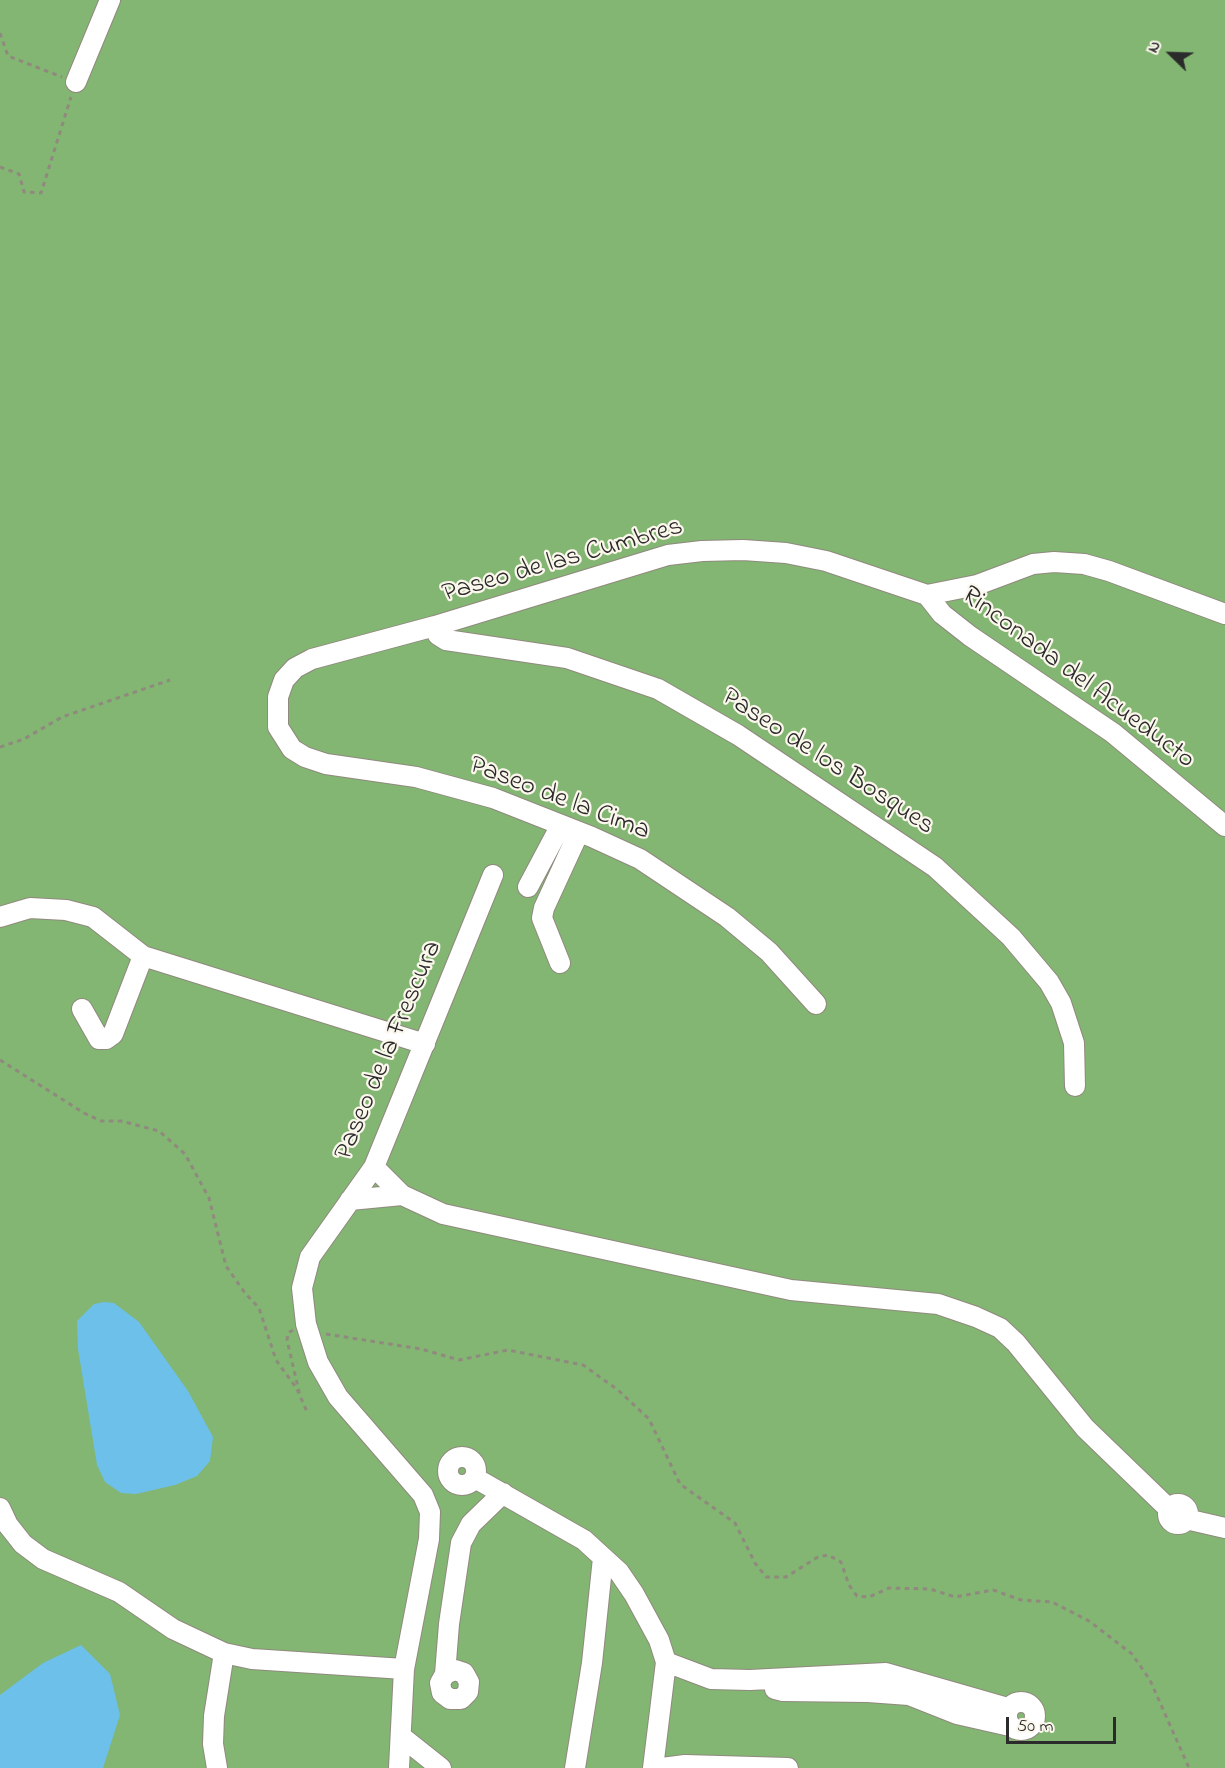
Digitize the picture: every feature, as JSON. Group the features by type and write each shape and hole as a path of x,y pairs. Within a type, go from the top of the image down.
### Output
{"street":[{"path":"76,82 110,0"},
{"name":"Paseo de las Cumbres","path":"278,697 290,674 312,659 435,626 668,555 743,550 786,553 826,561 927,596"},
{"path":"927,596 977,585 1033,564 1054,562 1084,564 1109,571 1225,614"},
{"name":"Rinconada del Acueducto","path":"927,596 942,614 970,636 1113,733 1225,826"},
{"name":"Paseo de los Bosques","path":"435,626 438,635 446,640 567,658 658,689 738,735 935,867 1011,937 1049,982 1061,1003 1074,1043 1075,1086"},
{"name":"Paseo de la Cima","path":"278,697 279,727 292,749 305,758 326,764 416,777 493,798 570,828 640,859 727,917 769,952 816,1004"},
{"path":"528,887 570,828"},
{"path":"560,963 542,918 570,828"},
{"name":"Paseo de la Frescura","path":"399,1768 404,1669 429,1539 430,1512 423,1495 338,1397 318,1362 307,1330 302,1288 310,1257 374,1167 493,875"},
{"path":"0,917 30,908 66,910 93,917 143,956 425,1044"},
{"path":"82,1009 99,1039 106,1039 113,1034 143,956"},
{"path":"374,1167 402,1195 443,1214 676,1267 791,1290 938,1304 976,1317 1000,1328 1016,1343 1085,1428 1178,1514 1225,1528"},
{"path":"350,1200 402,1195"},
{"path":"475,1478 584,1540 619,1572 634,1594 659,1640 666,1662 653,1768"},
{"path":"445,1674 448,1624 461,1543 471,1524 502,1493"},
{"path":"0,1508 8,1525 23,1544 43,1559 119,1592 173,1629 224,1653 252,1659 404,1669"},
{"path":"574,1768 592,1663 603,1558"},
{"path":"217,1768 213,1744 214,1716 224,1653"},
{"path":"666,1662 711,1679 750,1680 783,1691 868,1692 905,1686 957,1714 1009,1717"},
{"path":"402,1737 441,1768"},
{"path":"662,1768 788,1768"}],"path":[{"path":"0,33 8,56 76,82 41,193 24,192 19,174 0,167"},
{"path":"0,747 24,739 62,717 170,680"},
{"path":"0,1060 84,1113 101,1121 121,1121 159,1131 185,1154 209,1198 226,1266 244,1293 259,1308 276,1360 300,1396 308,1414"},
{"path":"300,1396 287,1340 288,1333 294,1330 307,1330 333,1336 421,1348 459,1360 508,1350 583,1365 618,1390 649,1419 680,1484 735,1523 755,1563 766,1577 786,1577 818,1557 828,1554 841,1563 849,1585 857,1596 869,1597 890,1588 930,1589 955,1597 993,1590 1021,1600 1041,1600 1060,1606 1089,1621 1132,1654 1150,1680 1189,1768"}],"green space":[{"path":"0,0 1225,0 1225,1768 0,1768"}],"water":[{"path":"114,1303 139,1322 188,1391 213,1437 210,1461 197,1476 175,1485 136,1494 121,1493 105,1482 97,1465 78,1349 77,1321 94,1304"},
{"path":"81,1645 110,1674 120,1715 103,1768 0,1768 0,1695 43,1663"}]}
